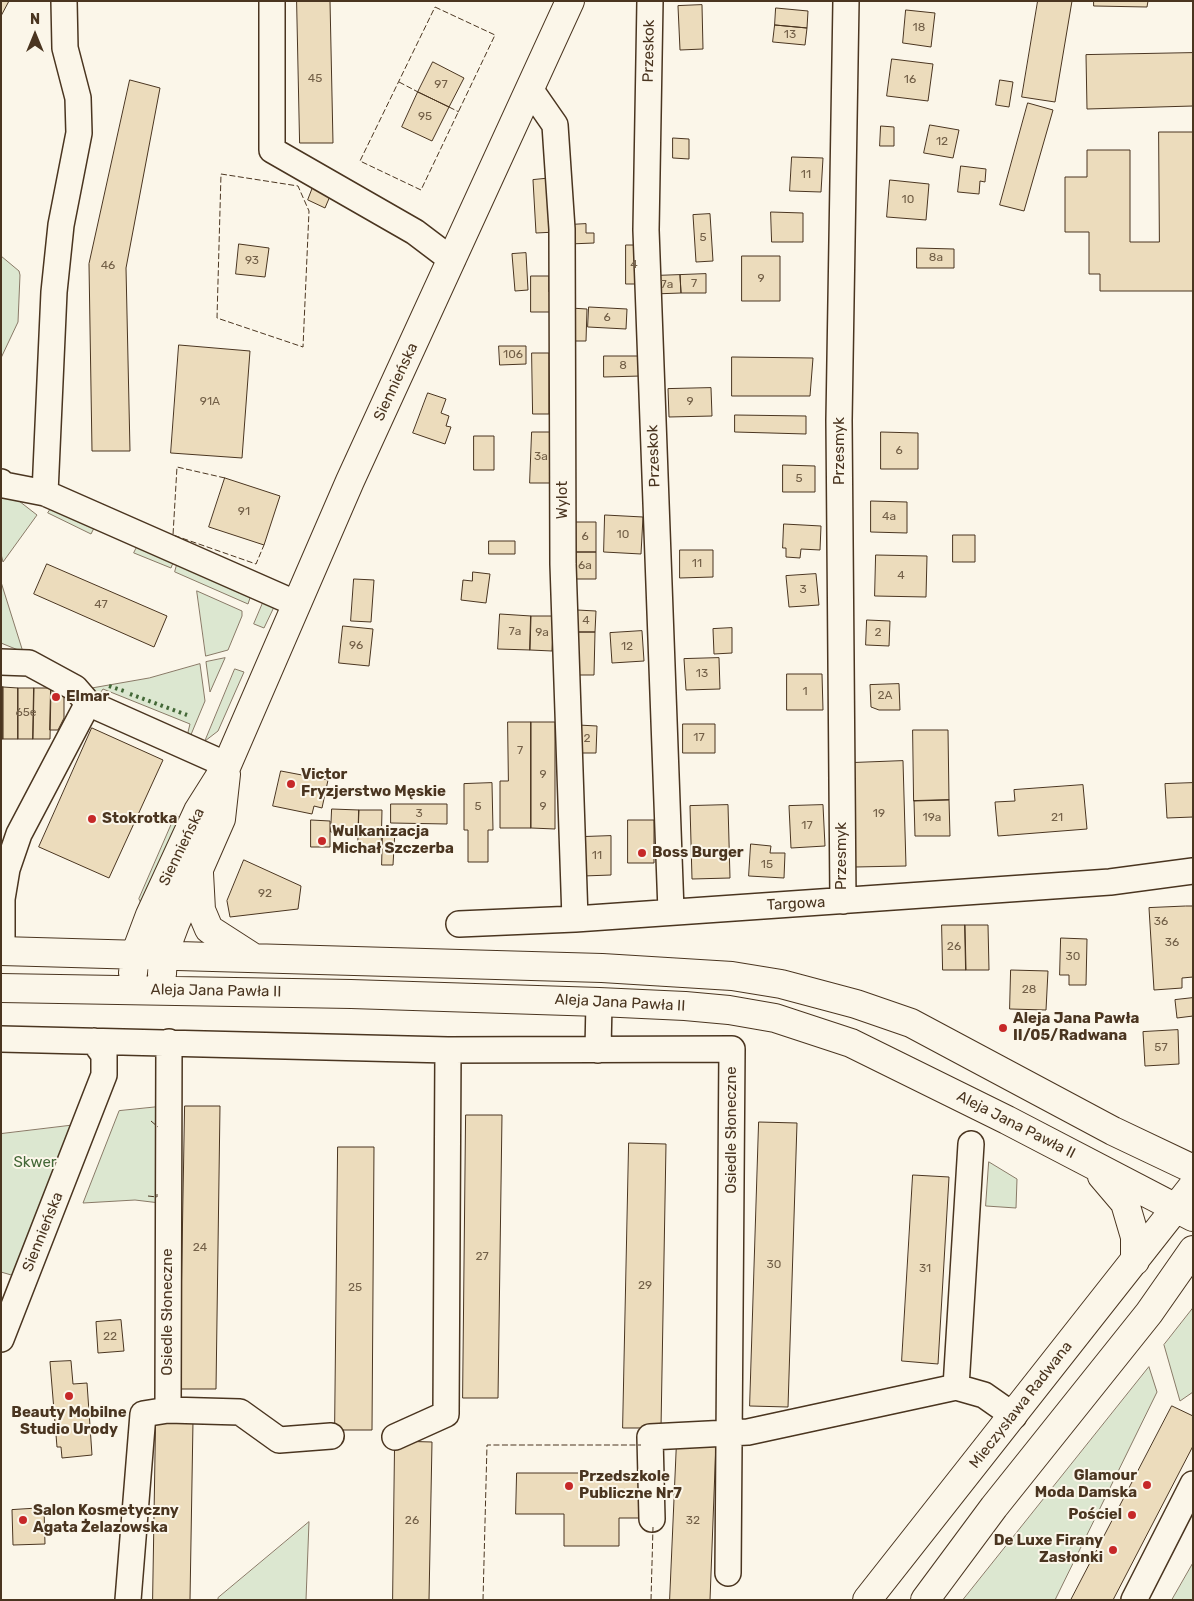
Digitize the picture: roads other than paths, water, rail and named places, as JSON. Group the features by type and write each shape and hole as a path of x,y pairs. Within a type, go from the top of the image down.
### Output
{"main road":[{"name":"Siennieńska","path":"132,990 135,955 150,916 198,811 227,765 350,481 569,2"},
{"name":"Siennieńska","path":"161,990 163,956 199,865 221,819 227,765"},
{"path":"199,865 201,910 209,929 254,958"},
{"path":"2,951 602,968 732,976 781,984 856,1004 911,1023 1113,1131 1193,1169"},
{"name":"Aleja Jana Pawła II","path":"1,988 161,990 600,1002 729,1010 776,1018 851,1042 1092,1164 1184,1213"},
{"path":"1092,1164 1125,1203 1134,1237 1134,1261"},
{"name":"Mieczysława Radwana","path":"867,1600 941,1504 1014,1416 1134,1261 1184,1213 1193,1186"},
{"path":"925,1600 994,1507 1149,1312 1193,1250"}],"street":[{"path":"45,494 54,292 61,225 79,133 78,98 65,48 64,1"},
{"path":"272,1 272,150 415,232 452,260"},
{"name":"Przeskok","path":"650,1 646,230 671,911"},
{"name":"Przesmyk","path":"843,901 839,420 846,1"},
{"name":"Wylot","path":"530,89 554,125 562,229 563,564 575,919"},
{"path":"1,482 4,485 45,494 297,604"},
{"path":"1,662 29,662 75,688 88,703 227,765"},
{"path":"2,951 2,899 6,869 19,834 88,703"},
{"name":"Targowa","path":"459,924 575,919 1110,882 1193,871"},
{"path":"598,1050 600,1002"},
{"name":"Osiedle Słoneczne","path":"1,1039 448,1050 732,1049 728,1574"},
{"name":"Siennieńska","path":"1,1338 52,1212 104,1075 104,1055 94,1041"},
{"name":"Osiedle Słoneczne","path":"168,1042 168,1410"},
{"path":"395,1437 446,1414 448,1050"},
{"path":"956,1387 971,1144"},
{"path":"652,1519 650,1437 730,1435 956,1387 984,1395 1014,1416"},
{"path":"128,1600 143,1414 168,1410 240,1412 279,1440 331,1436"},
{"path":"1134,1600 1193,1484"}],"place":[{"name":"Elmar","path":"56,697"},
{"name":"Victor Fryzjerstwo Męskie","path":"291,784"},
{"name":"Stokrotka","path":"92,819"},
{"name":"Wulkanizacja Michał Szczerba","path":"322,841"},
{"name":"Boss Burger","path":"642,853"},
{"name":"Aleja Jana Pawła II/05/Radwana","path":"1003,1028"},
{"name":"Beauty Mobilne Studio Urody","path":"69,1396"},
{"name":"Glamour Moda Damska","path":"1147,1485"},
{"name":"Przedszkole Publiczne Nr7","path":"569,1486"},
{"name":"Pościel","path":"1132,1515"},
{"name":"Salon Kosmetyczny Agata Żelazowska","path":"23,1520"},
{"name":"De Luxe Firany Zasłonki","path":"1113,1550"}],"park label":[{"name":"Skwer","path":"35,1163"}]}
